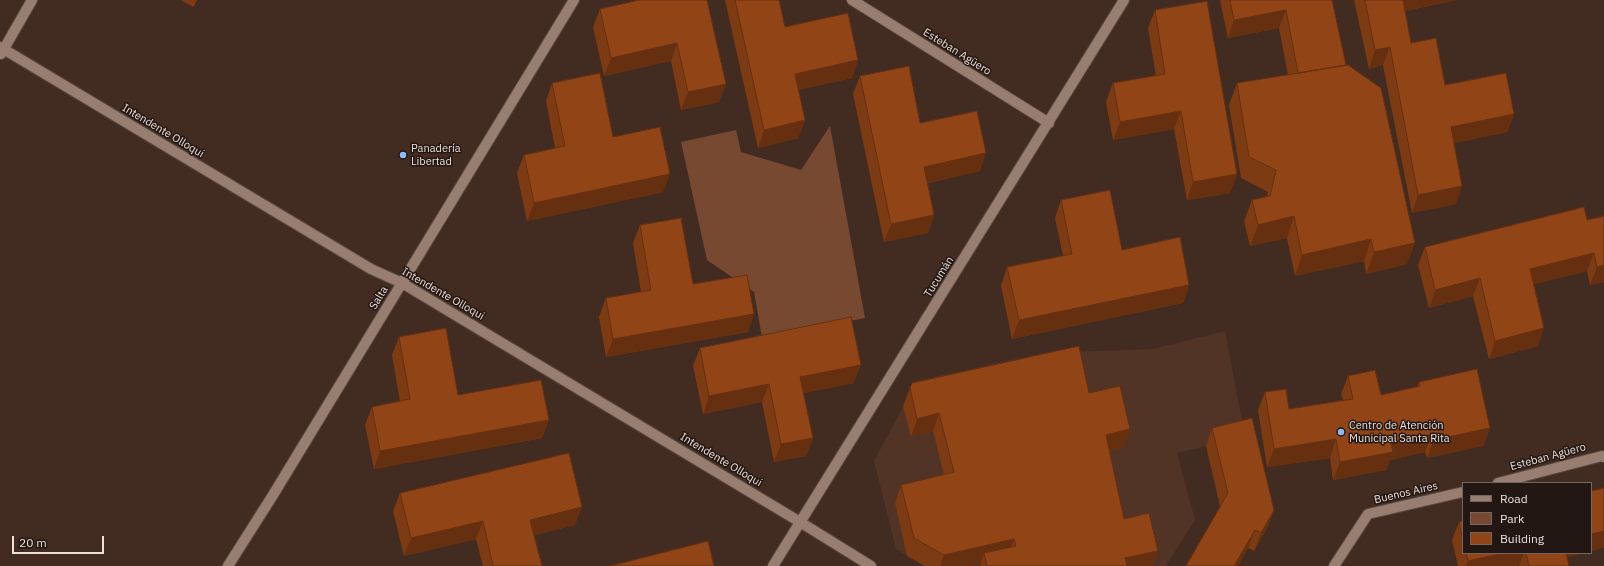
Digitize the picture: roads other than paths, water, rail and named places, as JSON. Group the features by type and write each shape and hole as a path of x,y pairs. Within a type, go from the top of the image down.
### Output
{"street":[{"path":"1,50 32,0"},
{"name":"Salta","path":"228,566 574,0"},
{"name":"Esteban Agüero","path":"852,0 1049,123"},
{"name":"Tucumán","path":"773,566 1124,0"},
{"name":"Intendente Olloqui","path":"1,50 371,269 402,283 871,566"},
{"name":"Esteban Agüero","path":"1502,482 1602,456 1604,457"},
{"name":"Buenos Aires","path":"1334,566 1368,514 1462,492"}],"place":[{"name":"Panadería Libertad","path":"403,155"},
{"name":"Centro de Atención Municipal Santa Rita","path":"1341,432"}]}
